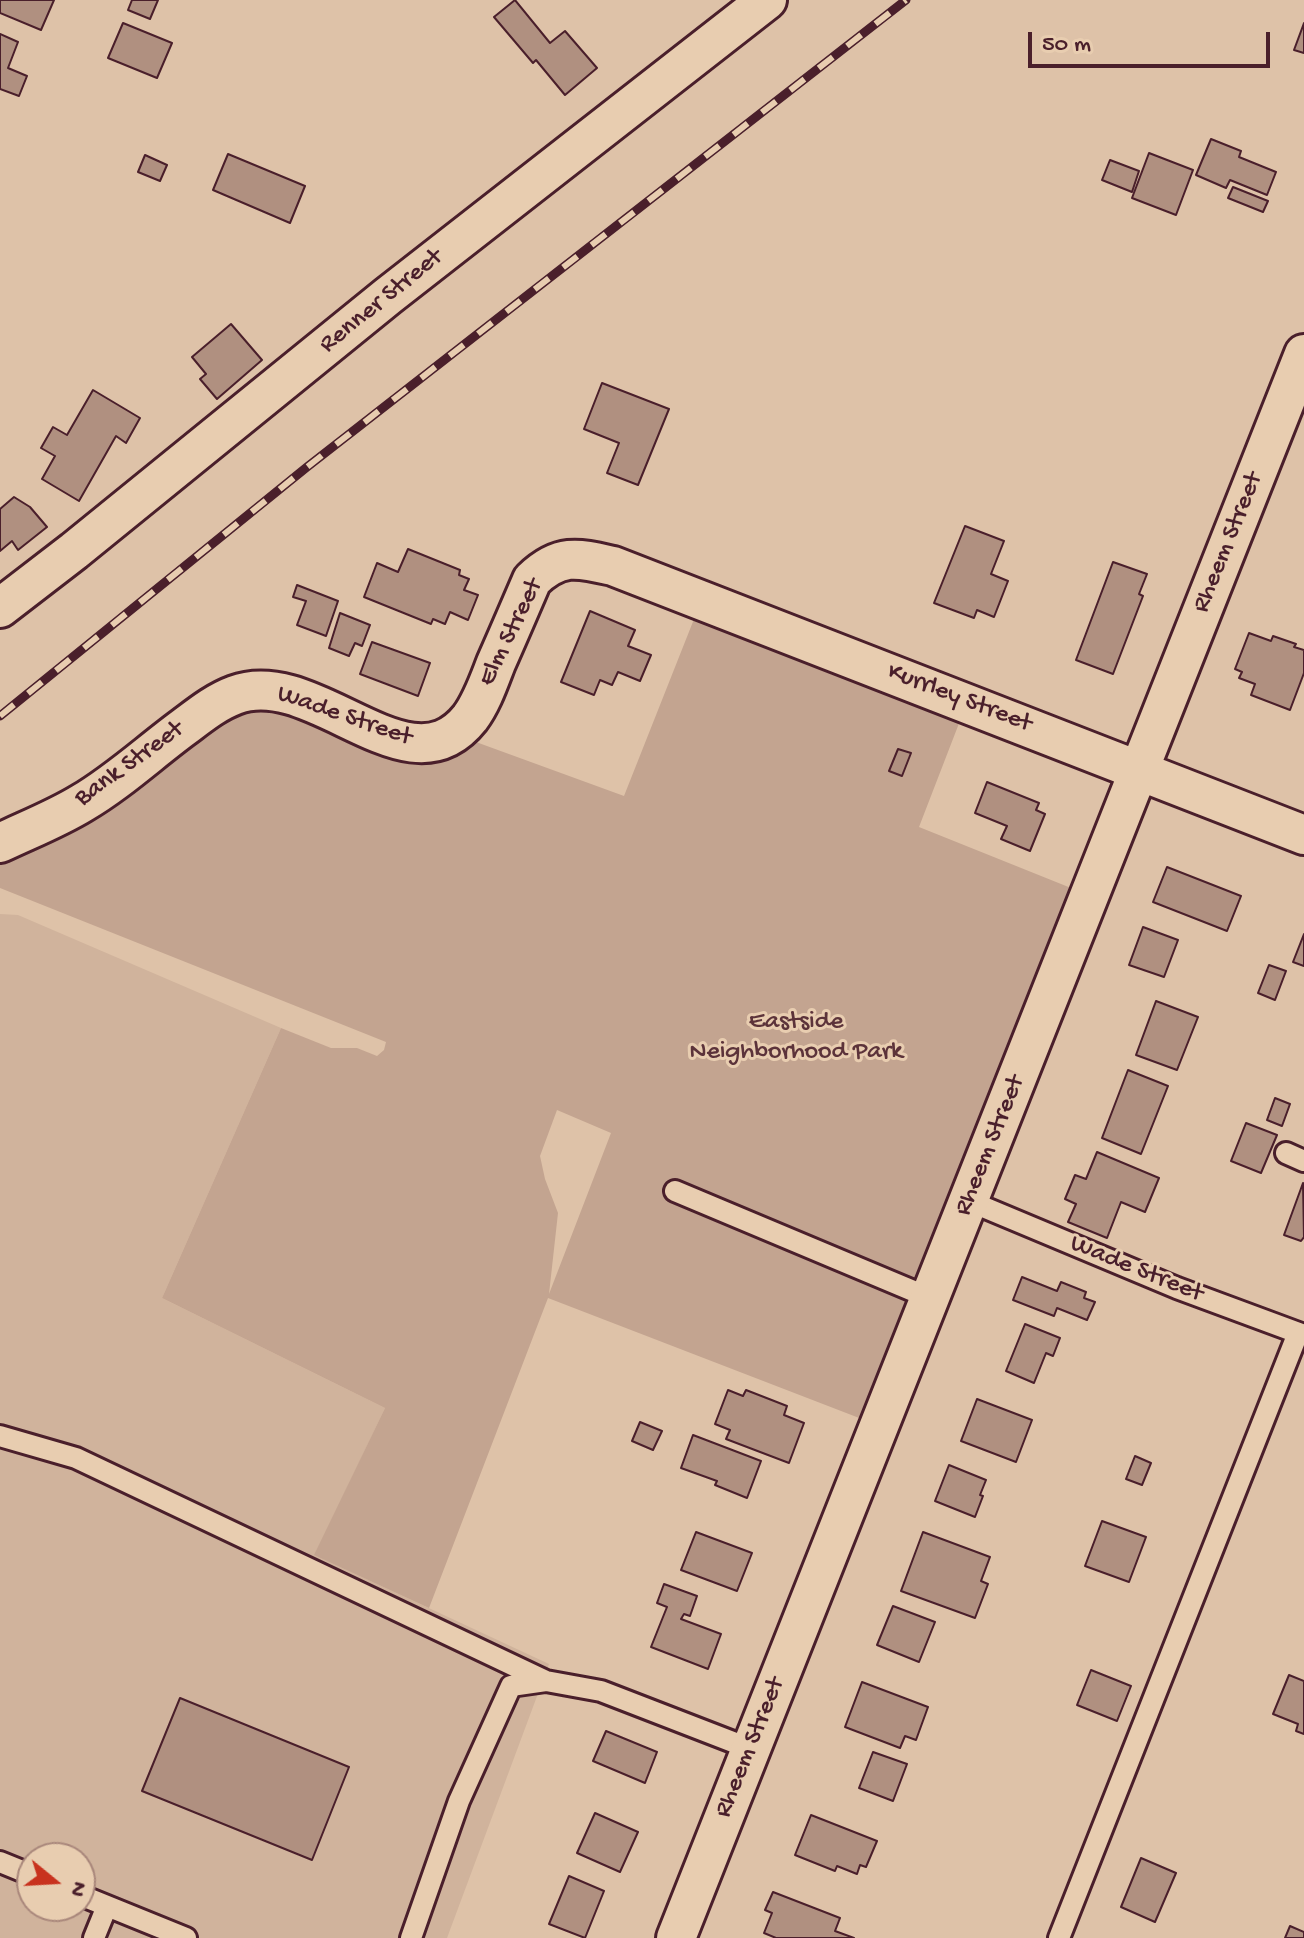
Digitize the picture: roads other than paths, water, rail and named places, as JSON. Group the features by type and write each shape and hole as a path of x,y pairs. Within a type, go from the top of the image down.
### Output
{"street":[{"name":"Renner Street","path":"0,608 388,296 767,0"},
{"name":"Rheem Street","path":"676,1938 1304,354"},
{"name":"Elm Street","path":"469,718 484,691 532,580 544,568 559,561 581,558 613,566"},
{"name":"Kurrley Street","path":"613,566 1304,835"},
{"name":"Wade Street","path":"258,689 311,700 371,730 421,745 446,739 469,718"},
{"name":"Bank Street","path":"0,843 82,803 209,708 235,695 258,689"}],"lane":[{"path":"675,1191 930,1298"},
{"name":"Wade Street","path":"969,1201 1177,1288 1301,1334"},
{"path":"1059,1938 1301,1334"},
{"path":"0,1436 76,1458 546,1681 601,1691 751,1749"},
{"path":"411,1938 459,1801 511,1686 546,1681"},
{"path":"96,1902 186,1938"},
{"path":"94,1938 107,1906"}],"railway":[{"path":"0,716 307,467 906,0"}],"park label":[{"name":"Eastside Neighborhood Park","path":"796,1038"}]}
